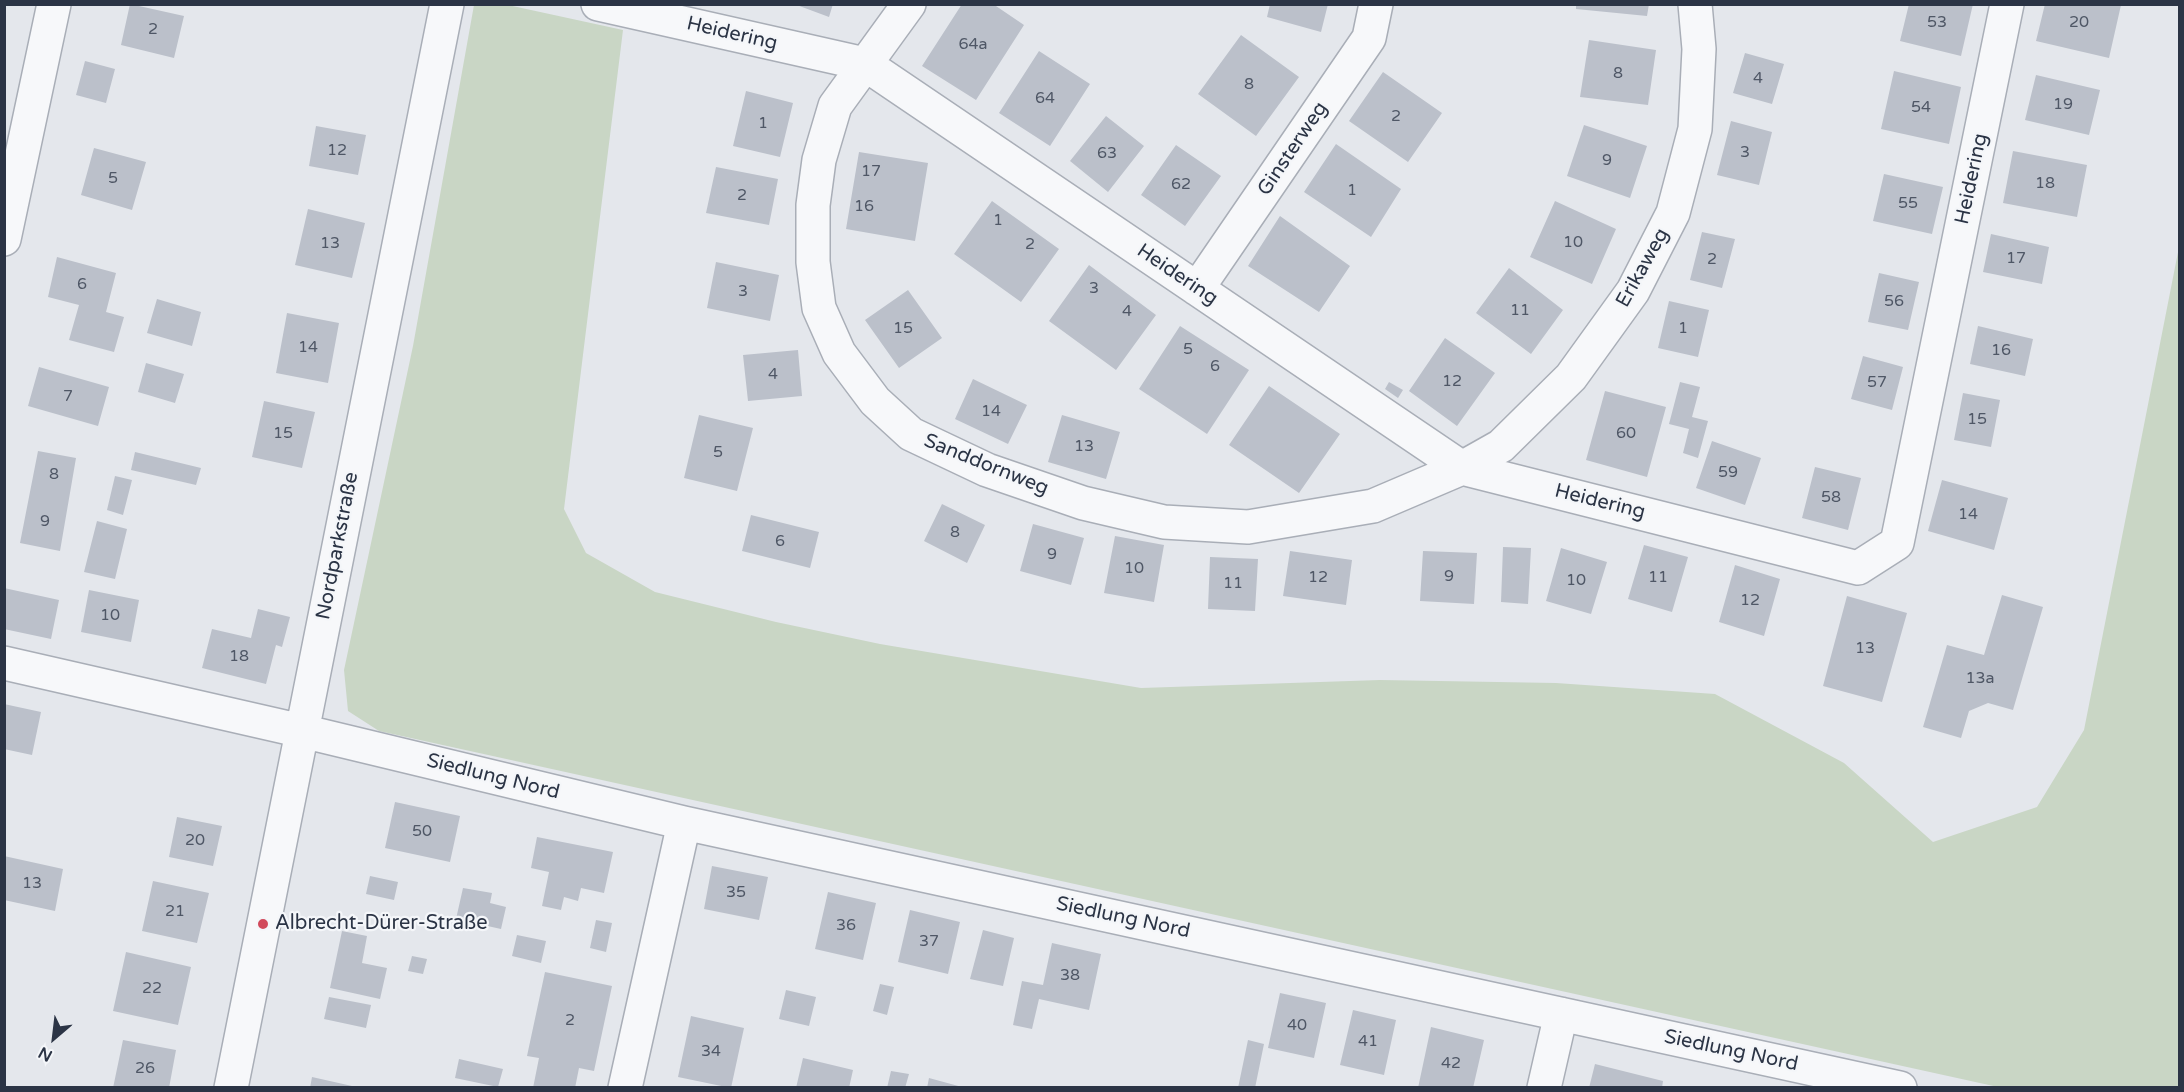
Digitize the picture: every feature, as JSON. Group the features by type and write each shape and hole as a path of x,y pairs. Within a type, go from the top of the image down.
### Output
{"street":[{"path":"4,239 54,4"},
{"name":"Nordparkstraße","path":"231,1088 447,4"},
{"name":"Heidering","path":"598,4 865,64 1462,468 1858,568 1897,543 2007,4"},
{"path":"865,64 909,4"},
{"name":"Ginsterweg","path":"1197,289 1369,38 1376,4"},
{"name":"Erikaweg","path":"1462,468 1501,446 1571,378 1633,291 1673,213 1695,129 1699,49 1695,4"},
{"name":"Sanddornweg","path":"865,64 836,106 819,160 813,205 813,262 819,308 839,353 875,401 911,434 987,470 1083,502 1164,522 1248,526 1373,506 1462,468"},
{"path":"4,663 302,731"},
{"name":"Siedlung Nord","path":"302,731 684,823 1900,1088"},
{"path":"625,1088 684,823"},
{"path":"1544,1088 1561,1014"}],"green space":[{"path":"474,5 508,5 623,30 564,509 586,553 655,592 776,622 880,644 1141,688 1380,680 1556,683 1715,694 1844,763 1933,842 2037,807 2084,730 2179,247 2179,1087 1998,1087 379,731 348,711 344,670 413,346"}],"building":[{"path":"130,4 184,16 174,58 121,45"},
{"path":"794,4 833,4 829,17"},
{"path":"962,4 993,4 1024,25 976,100 922,66"},
{"path":"1270,4 1328,4 1321,32 1267,17"},
{"path":"1576,4 1649,4 1647,16 1576,9"},
{"path":"1909,4 1973,4 1961,56 1900,41"},
{"path":"2045,4 2121,5 2109,58 2036,41"},
{"path":"1241,35 1299,77 1256,136 1198,94"},
{"path":"1589,40 1656,50 1648,105 1580,97"},
{"path":"1039,51 1090,84 1050,146 999,113"},
{"path":"1745,53 1784,64 1772,104 1733,93"},
{"path":"85,61 115,69 106,103 76,95"},
{"path":"1894,71 1961,87 1949,144 1881,129"},
{"path":"1383,72 1442,113 1408,162 1349,121"},
{"path":"2036,75 2100,90 2089,135 2025,120"},
{"path":"746,91 793,103 780,157 733,146"},
{"path":"1106,116 1144,146 1108,192 1070,161"},
{"path":"1731,121 1772,132 1759,185 1717,175"},
{"path":"1584,125 1647,146 1630,198 1567,176"},
{"path":"316,126 366,135 358,175 309,166"},
{"path":"1336,144 1401,189 1371,237 1304,192"},
{"path":"1176,145 1221,176 1185,226 1141,195"},
{"path":"94,148 146,162 132,210 81,195"},
{"path":"2013,151 2087,165 2077,217 2003,203"},
{"path":"859,152 928,163 915,241 846,229"},
{"path":"716,167 778,179 769,225 706,213"},
{"path":"1884,174 1943,187 1932,234 1873,221"},
{"path":"992,201 1059,249 1021,302 954,254"},
{"path":"1555,201 1616,229 1592,284 1530,257"},
{"path":"308,209 365,223 352,278 295,265"},
{"path":"1280,216 1350,266 1319,312 1248,266"},
{"path":"1702,232 1735,239 1722,288 1690,280"},
{"path":"1991,234 2049,247 2042,284 1983,272"},
{"path":"57,257 116,273 106,312 124,317 114,352 69,340 79,305 48,297"},
{"path":"716,262 779,275 770,321 707,308"},
{"path":"1089,265 1156,315 1116,370 1049,321"},
{"path":"1509,268 1563,310 1531,354 1476,313"},
{"path":"1879,273 1919,282 1908,330 1868,322"},
{"path":"908,290 942,338 899,368 865,320"},
{"path":"157,299 201,312 192,346 147,333"},
{"path":"1669,301 1709,310 1698,357 1658,348"},
{"path":"287,313 339,323 328,383 276,373"},
{"path":"1180,326 1249,370 1207,434 1139,389"},
{"path":"1978,326 2033,339 2025,376 1970,364"},
{"path":"1445,338 1495,373 1457,426 1409,391"},
{"path":"798,350 802,396 748,401 743,355"},
{"path":"1863,356 1903,367 1892,410 1851,399"},
{"path":"146,363 184,374 175,403 138,392"},
{"path":"39,367 109,387 98,426 28,406"},
{"path":"973,379 1027,405 1008,444 955,419"},
{"path":"1389,382 1403,390 1398,398 1385,389"},
{"path":"1680,382 1700,387 1692,417 1708,421 1698,458 1683,453 1689,429 1669,424"},
{"path":"1269,386 1340,434 1299,493 1229,445"},
{"path":"1605,391 1666,407 1647,477 1586,460"},
{"path":"1963,393 2000,400 1991,447 1954,440"},
{"path":"264,401 315,412 302,468 252,457"},
{"path":"699,415 753,428 737,491 684,478"},
{"path":"1062,415 1120,432 1106,479 1048,462"},
{"path":"1712,441 1761,458 1745,505 1696,488"},
{"path":"38,451 76,458 60,551 20,543"},
{"path":"135,452 201,468 196,485 131,470"},
{"path":"1815,467 1861,478 1848,530 1802,518"},
{"path":"115,476 132,480 123,515 107,510"},
{"path":"1942,480 2008,498 1994,550 1928,531"},
{"path":"942,504 985,525 967,563 924,541"},
{"path":"751,515 819,532 810,568 742,551"},
{"path":"97,521 127,529 115,579 84,572"},
{"path":"1033,524 1084,538 1071,585 1020,571"},
{"path":"1115,536 1164,545 1154,602 1104,593"},
{"path":"1644,545 1688,557 1672,612 1628,599"},
{"path":"1503,547 1531,548 1528,604 1501,602"},
{"path":"1561,548 1607,562 1591,614 1546,601"},
{"path":"1290,551 1352,560 1346,605 1283,596"},
{"path":"1423,551 1477,553 1474,604 1420,601"},
{"path":"1210,557 1258,559 1255,611 1208,609"},
{"path":"1735,565 1780,579 1764,636 1719,622"},
{"path":"4,588 59,600 51,639 4,629"},
{"path":"89,590 139,600 131,642 81,632"},
{"path":"2002,595 2043,607 2013,710 1988,703 1969,711 1961,738 1923,727 1947,645 1984,655"},
{"path":"1847,596 1907,613 1882,702 1823,686"},
{"path":"258,609 290,617 282,647 276,645 266,684 202,668 212,629 251,638"},
{"path":"4,704 41,712 32,755 4,749"},
{"path":"395,802 460,816 450,862 385,848"},
{"path":"177,817 222,826 213,866 169,857"},
{"path":"537,837 613,852 604,893 581,888 578,901 564,897 561,910 542,906 549,872 531,868"},
{"path":"4,856 63,869 55,911 4,900"},
{"path":"712,866 768,877 759,920 704,909"},
{"path":"370,876 398,882 394,900 366,894"},
{"path":"153,881 209,893 197,943 142,931"},
{"path":"463,888 492,893 490,903 506,907 501,929 456,919"},
{"path":"828,892 876,903 863,960 815,949"},
{"path":"910,910 960,922 948,974 898,962"},
{"path":"596,920 612,923 606,952 590,948"},
{"path":"983,930 1014,938 1003,986 970,979"},
{"path":"342,931 367,936 362,963 387,968 380,999 330,988"},
{"path":"517,935 546,941 541,963 512,956"},
{"path":"1052,943 1101,954 1089,1010 1039,999 1032,1029 1013,1025 1022,981 1043,985"},
{"path":"126,952 191,967 178,1025 113,1011"},
{"path":"412,956 427,959 423,974 408,971"},
{"path":"545,972 612,986 594,1071 579,1068 575,1088 533,1088 539,1058 527,1056"},
{"path":"880,984 894,987 887,1015 873,1011"},
{"path":"786,990 816,997 809,1026 779,1019"},
{"path":"1280,993 1326,1003 1314,1058 1268,1048"},
{"path":"329,997 371,1005 366,1028 324,1019"},
{"path":"1353,1010 1396,1020 1384,1075 1340,1065"},
{"path":"691,1016 744,1028 731,1088 678,1077"},
{"path":"1431,1027 1484,1040 1473,1088 1418,1088"},
{"path":"123,1040 176,1050 169,1088 113,1088"},
{"path":"1248,1040 1264,1044 1255,1088 1238,1088"},
{"path":"803,1058 853,1070 849,1088 796,1088"},
{"path":"459,1059 503,1069 498,1087 455,1078"},
{"path":"1595,1064 1663,1081 1662,1088 1589,1088"},
{"path":"891,1071 909,1074 905,1088 887,1088"},
{"path":"312,1077 352,1086 352,1088 310,1088"},
{"path":"929,1078 962,1087 962,1088 927,1088"}],"place":[{"name":"Albrecht-Dürer-Straße","path":"263,924"}]}
